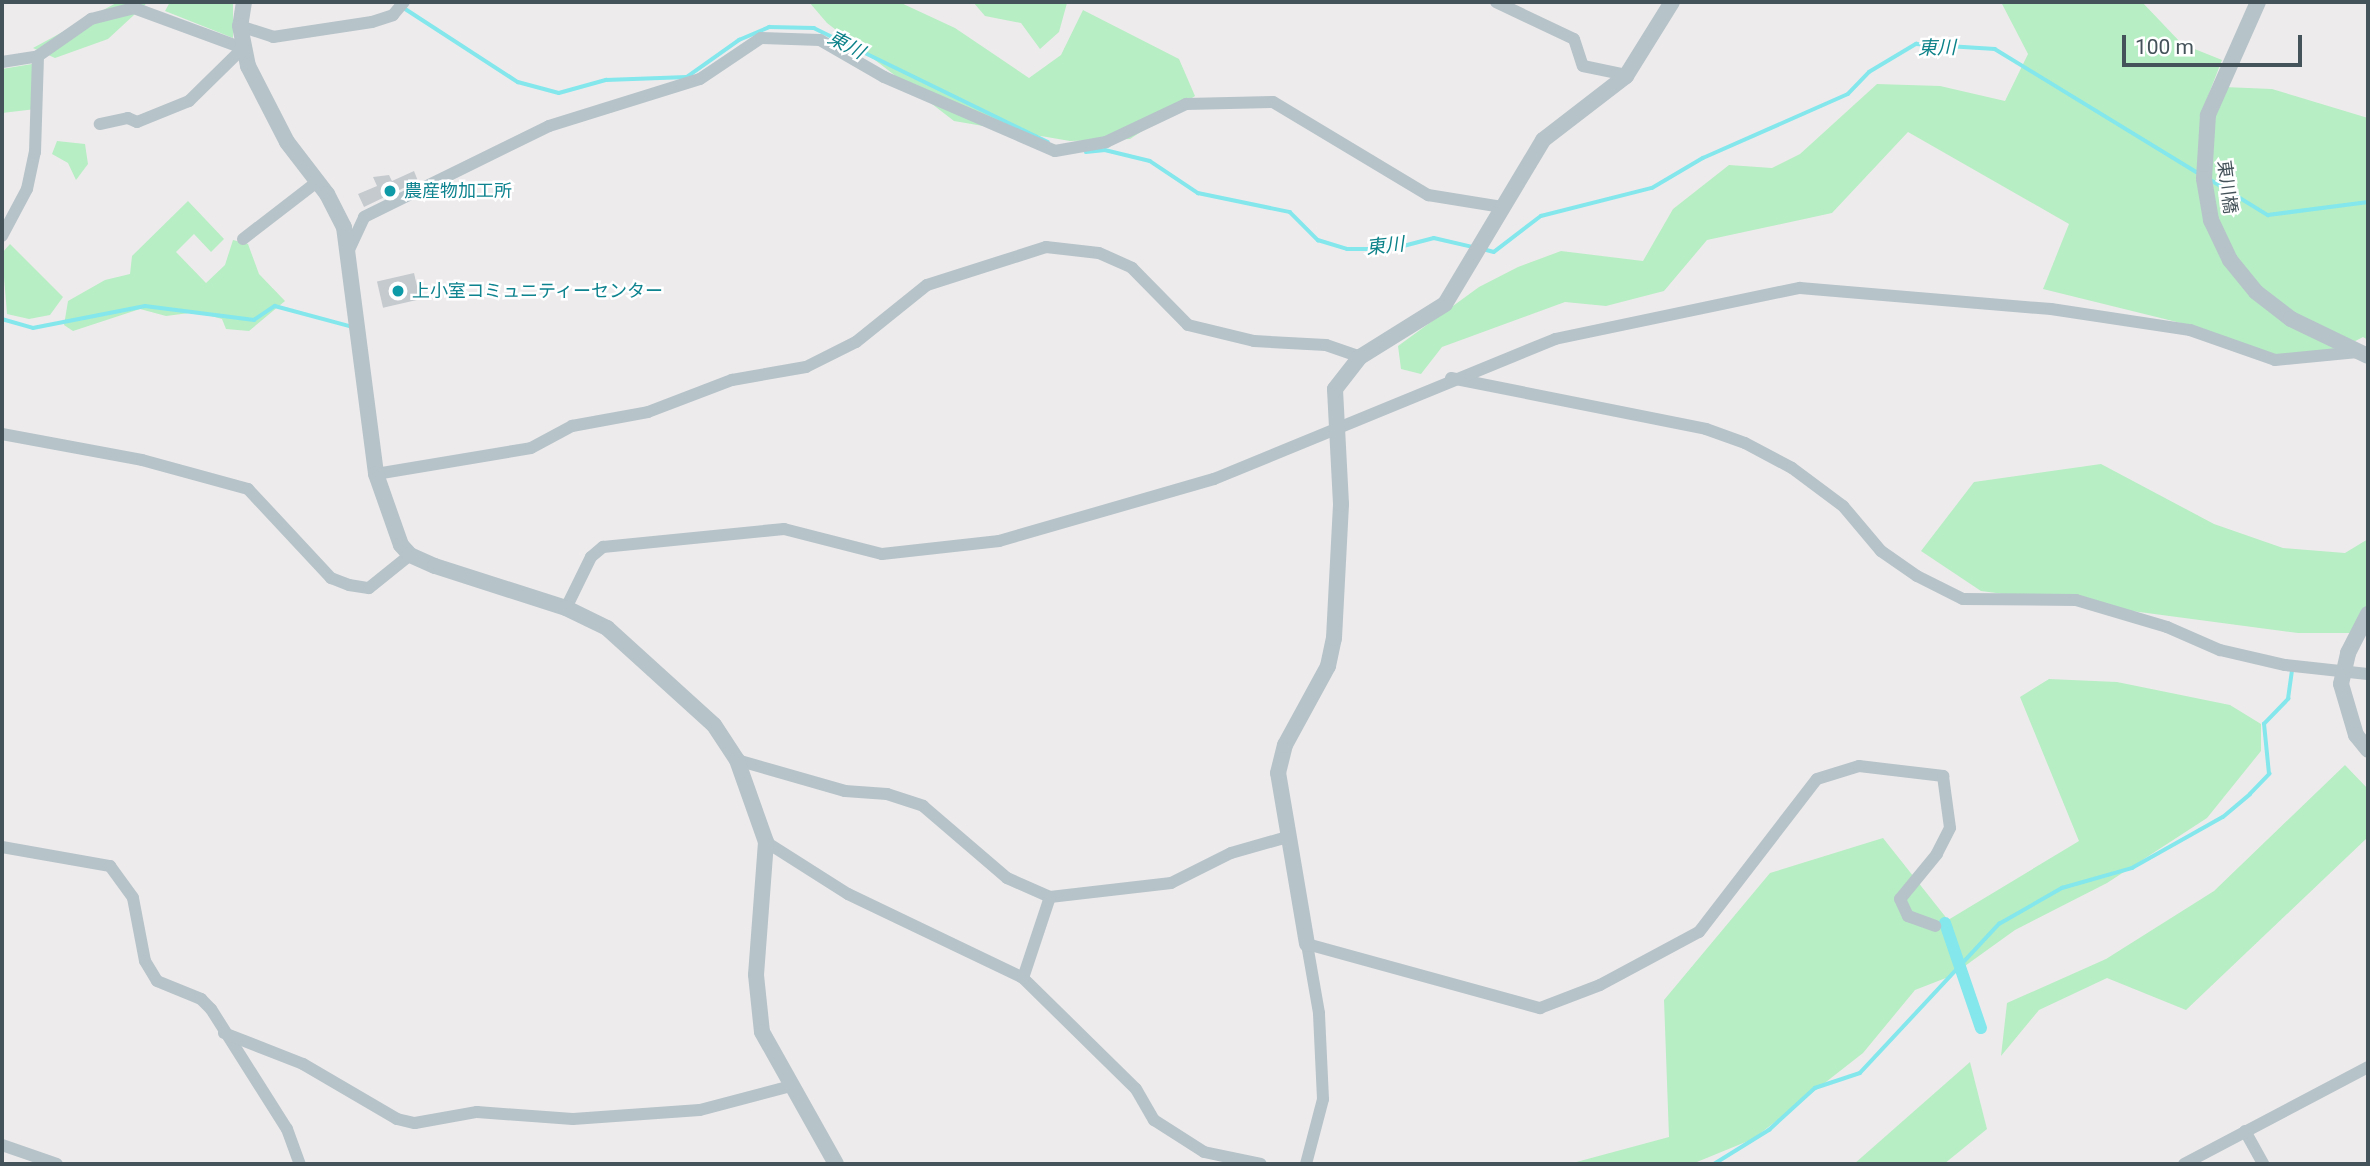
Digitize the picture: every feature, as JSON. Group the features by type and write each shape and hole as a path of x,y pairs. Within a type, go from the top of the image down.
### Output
{"street":[{"path":"244,2 240,26 243,48 287,142 338,211 348,254 376,474 394,529 410,555 566,608 607,628 662,675 714,725 737,760 765,842 756,975 762,1032 836,1164"},
{"path":"240,26 285,35 372,22 393,15 404,2"},
{"path":"1496,2 1574,39 1583,66 1627,75"},
{"path":"1306,1164 1323,1099 1319,1013 1287,837 1279,773 1285,745 1328,666 1334,638 1341,504 1335,432 1335,389 1360,357 1445,304 1543,140 1627,75 1672,2"},
{"name":"東川橋","path":"2258,2 2208,115 2207,199 2230,260 2271,305 2363,354"},
{"path":"2,62 38,56 91,19 134,8 243,48"},
{"path":"348,254 364,217 549,126 700,79 761,38 820,40 884,77 1055,151 1107,142 1185,104 1273,102 1428,195 1502,207"},
{"path":"100,124 128,118 137,122 189,101 243,48"},
{"path":"2,236 27,189 33,164 38,56"},
{"path":"243,239 318,181"},
{"path":"376,474 531,448 572,426 648,412 732,380 806,367 856,342 927,285 1046,247 1086,250 1132,268 1188,325 1254,341 1326,345 1360,357"},
{"path":"566,608 591,557 603,547 784,529 882,554 999,541 1214,480 1335,432 1451,378 1555,339 1800,288 2050,309 2190,330 2275,360 2363,354"},
{"path":"1451,378 1706,429 1745,443 1792,468 1843,506 1881,551 1917,576 1963,599 2076,600 2167,627 2220,650 2368,674"},
{"path":"2,434 142,460 248,489 331,578 349,585 369,588 410,555"},
{"path":"2368,614 2348,653 2342,684 2356,735 2368,750"},
{"path":"737,760 845,792 887,794 923,806 1007,878 1050,897 1171,883 1231,853 1287,837"},
{"path":"1307,944 1540,1008 1600,985 1699,932 1817,779 1859,766 1943,776 1950,828 1937,855 1900,900 1908,916 1935,926"},
{"path":"765,842 848,894 1023,978 1136,1089 1154,1120 1204,1152 1261,1164"},
{"path":"2,847 110,866 134,898 145,961 157,981 201,999 287,1129 300,1164"},
{"path":"1023,978 1050,897"},
{"path":"224,1033 303,1064 397,1119 415,1123 477,1112 573,1119 700,1110 791,1086"},
{"path":"2184,1164 2368,1067"},
{"path":"2245,1131 2263,1164"},
{"path":"2,1145 57,1164"}],"green space":[{"path":"118,2 148,2 108,39 55,58 33,48"},
{"path":"170,2 233,2 233,38 165,11"},
{"path":"809,2 899,2 955,28 1029,78 1061,55 1083,10 1179,59 1195,96 1130,139 1070,141 954,121 827,23"},
{"path":"973,2 1067,3 1059,32 1040,49 1021,23 985,16"},
{"path":"2001,2 2142,2 2182,44 2222,60 2201,114 2224,87 2272,89 2368,118 2368,340 2363,337 2327,356 2276,357 2193,326 2043,289 2069,224 1908,132 1832,213 1707,240 1664,291 1606,306 1565,302 1442,347 1421,374 1401,369 1398,346 1479,287 1518,267 1561,251 1643,261 1673,209 1729,165 1772,168 1800,154 1877,84 1940,86 2005,101 2028,54"},
{"path":"32,64 36,109 2,113 2,69"},
{"path":"57,141 85,144 88,164 76,180 68,163 52,154"},
{"path":"188,201 224,239 211,252 194,234 176,252 206,283 225,265 233,240 248,244 259,274 285,301 249,331 226,329 222,319 197,312 166,316 140,309 73,331 64,325 68,301 105,280 130,274 132,256"},
{"path":"10,244 63,297 50,315 29,319 7,314 2,253"},
{"path":"2101,464 2214,524 2283,548 2345,553 2368,539 2368,633 2298,633 1981,591 1921,551 1974,482"},
{"path":"2049,679 2117,682 2230,705 2261,724 2261,751 2207,818 2107,883 2015,930 1951,976 1915,990 1863,1053 1753,1139 1692,1164 1569,1164 1669,1137 1664,1000 1770,873 1883,838 1948,920 2079,841 2020,697"},
{"path":"2345,765 2368,789 2367,838 2186,1010 2107,978 2039,1010 2001,1056 2007,1003 2106,959 2214,891"},
{"path":"1970,1062 1987,1129 1944,1164 1854,1164"}],"building":[{"name":"農産物加工所","path":"414,171 418,181 364,207 358,194 377,186 373,177 389,175 392,181"},
{"name":"上小室コミュニティーセンター","path":"414,273 420,299 383,308 377,282"}],"waterway":[{"name":"東川","path":"404,8 518,82 559,93 606,80 687,77 739,40 769,27 814,28 1048,142"},
{"name":"東川","path":"1483,249 1494,252 1541,216 1652,188 1703,158 1848,94 1869,72 1916,44 1995,49 2198,173"},
{"name":"東川","path":"1086,152 1105,150 1150,161 1198,193 1290,212 1318,240 1347,249 1392,249 1434,238 1472,247"},
{"name":"東川","path":"2211,180 2268,215 2368,202"},
{"path":"2,319 33,328 145,306 254,320 275,306 349,326"},
{"path":"1714,1164 1769,1130 1815,1088 1860,1073 1999,924 2062,888 2132,868 2223,817 2250,794 2269,774 2264,724 2288,699 2292,671"},
{"path":"1945,923 1981,1028"}],"place":[{"name":"農産物加工所","path":"390,191"},
{"name":"上小室コミュニティーセンター","path":"398,291"}]}
